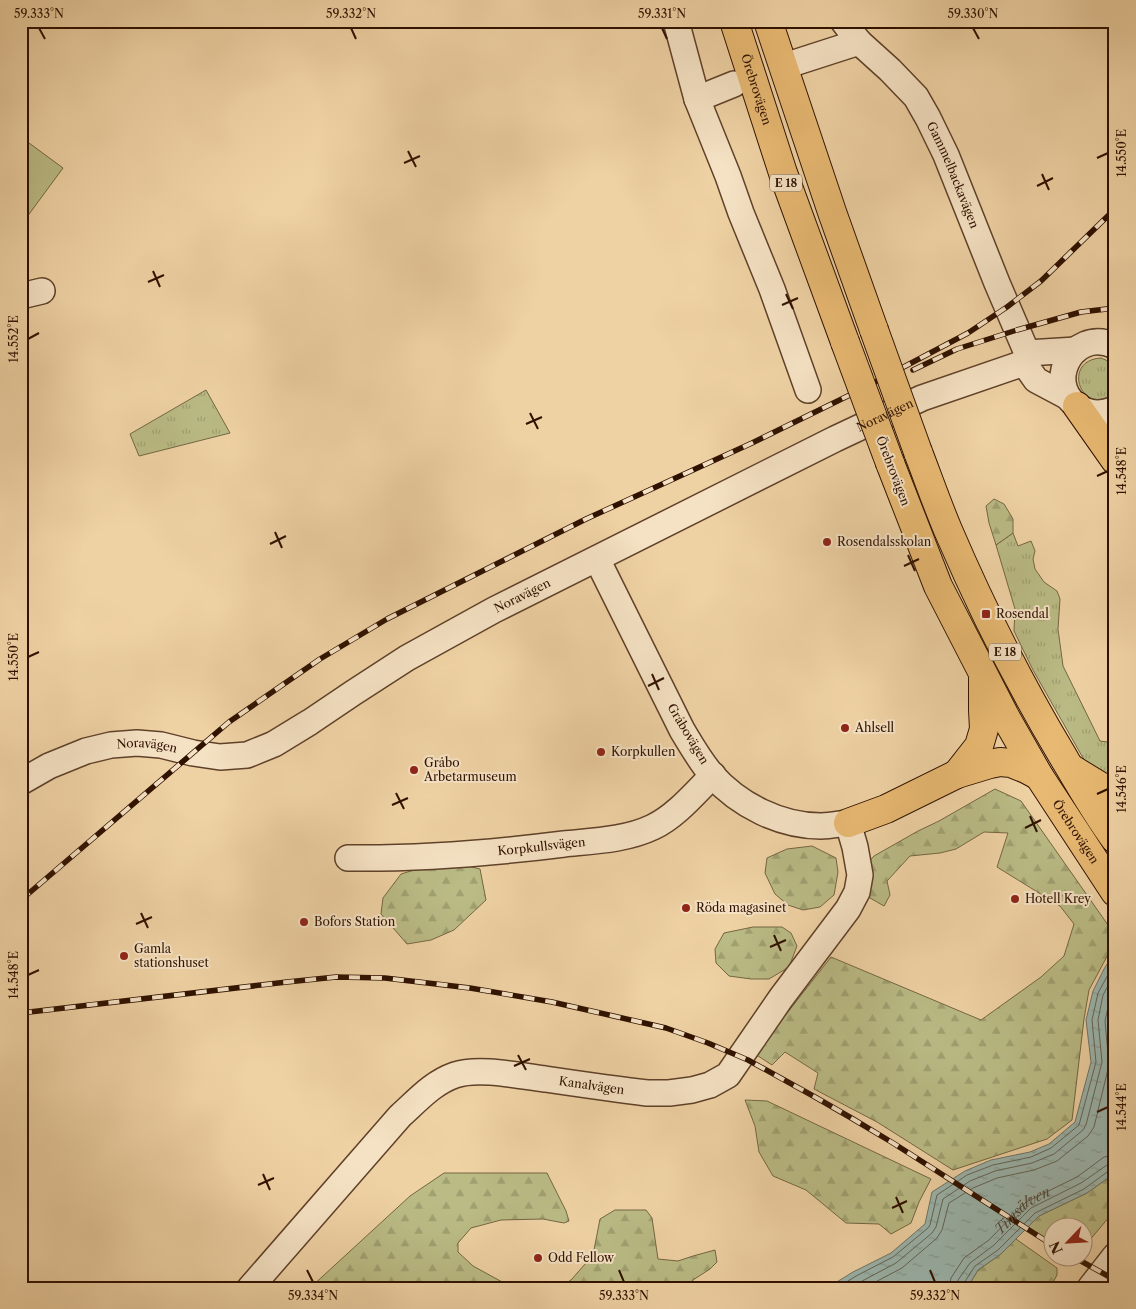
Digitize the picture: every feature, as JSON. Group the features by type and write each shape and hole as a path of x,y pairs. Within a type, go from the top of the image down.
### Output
{"highway":[{"name":"Örebrovägen","path":"734,21 783,173 844,342 938,586 983,676 1039,776 1115,892"},
{"name":"E 18","path":"768,21 832,212 918,452 948,529 1009,660 1070,768 1103,823 1115,839"},
{"path":"1072,401 1115,460"},
{"path":"957,774 979,746 984,729 983,676"},
{"path":"848,823 886,809 957,774 990,764 1005,762 1026,769 1039,776"},
{"path":"1070,768 1103,788 1115,788"}],"street":[{"path":"676,21 697,99 772,290 808,390"},
{"name":"Gammelbackavägen","path":"842,21 859,42 916,97 928,118 946,156 1025,358"},
{"path":"797,62 859,42"},
{"path":"697,99 734,84"},
{"name":"Noravägen","path":"21,782 49,766 86,751 110,745 137,743 161,745 220,757 247,755 274,744 399,663 445,636 835,439 922,398 1025,358 1076,350 1087,344 1110,342"},
{"path":"1072,401 1065,391 1063,372 1068,360 1076,350"},
{"path":"1025,358 1036,380 1082,409 1094,413 1115,409"},
{"name":"Gråbovägen","path":"596,559 682,730 712,775 739,799 768,816 796,824 821,826 848,823"},
{"name":"Korpkullsvägen","path":"348,858 384,859 504,851 636,834 654,827 669,817 712,775"},
{"name":"Kanalvägen","path":"250,1288 400,1116 440,1082 456,1075 476,1072 505,1074 648,1093 668,1093 692,1090 710,1085 728,1075 781,998 848,909 857,892 860,875 848,823"},
{"path":"1090,1288 1115,1256"}],"green space":[{"path":"29,143 63,168 21,225 21,154"},
{"path":"1101,358 1115,367 1115,390 1110,396 1096,400 1088,397 1082,391 1079,383 1079,374 1082,367 1089,361"},
{"path":"206,390 230,433 139,456 130,434"},
{"path":"994,499 1004,504 1013,519 1013,533 996,545 986,506"},
{"path":"1013,533 1018,546 1031,541 1035,551 1033,559 1035,569 1044,582 1057,591 1060,599 1058,629 1063,666 1100,741 1115,743 1115,781 1087,765 1033,670 1014,631 1015,609 996,545"},
{"path":"995,789 1021,801 1115,935 1115,938 1089,990 1072,1120 1047,1139 953,1170 877,1122 814,1089 818,1073 785,1052 772,1065 755,1054 831,957 981,1020 1041,977 1064,956 1074,924 1060,906 997,867 1008,833 984,832 956,849 940,853 910,856 887,881 890,895 884,906 858,891 859,872 874,856"},
{"path":"812,846 836,858 838,872 834,895 820,907 803,910 788,905 775,894 765,873 767,858 787,849"},
{"path":"460,864 480,869 486,900 454,930 431,940 407,944 381,914 383,898 401,874 424,867"},
{"path":"753,927 782,927 791,933 797,946 789,967 769,979 729,976 716,963 715,949 724,933"},
{"path":"745,1100 767,1101 931,1179 911,1223 891,1234 879,1224 846,1223 806,1190 773,1176 759,1152 755,1126"},
{"path":"444,1173 547,1173 569,1221 564,1223 543,1219 501,1220 471,1228 458,1243 458,1252 473,1266 515,1288 310,1288 410,1196"},
{"path":"1115,1173 1115,1210 1094,1235 1094,1216 1044,1216 1044,1238 1028,1227 1039,1216 1087,1193"},
{"path":"615,1210 646,1210 652,1218 658,1259 678,1261 715,1250 717,1262 693,1280 689,1288 558,1288 571,1280 593,1255 600,1219"},
{"path":"1016,1239 1044,1259 1044,1266 1054,1266 1057,1268 1057,1275 1050,1288 967,1288 978,1270 1001,1254"}],"water":[{"name":"Timsälven","path":"1115,952 1115,1173 1087,1193 1039,1216 1001,1254 978,1270 967,1288 827,1288 853,1272 891,1253 925,1224 932,1192 965,1171 991,1160 1030,1152 1049,1144 1075,1122 1091,1062 1086,1020 1093,991"}],"railway":[{"path":"21,900 229,722 320,659 387,619 586,519 752,443 862,389 968,333 1041,281 1115,209"},
{"path":"913,370 957,349 1017,330 1081,312 1115,308"},
{"path":"21,1013 336,977 385,978 470,988 552,1002 666,1028 748,1060 893,1143 1044,1240"},
{"path":"1090,1266 1115,1280"}],"place":[{"name":"Rosendalsskolan","path":"827,542"},
{"name":"Rosendal","path":"986,614"},
{"name":"Ahlsell","path":"845,728"},
{"name":"Korpkullen","path":"601,752"},
{"name":"Gråbo Arbetarmuseum","path":"414,770"},
{"name":"Hotell Krey","path":"1015,899"},
{"name":"Röda magasinet","path":"686,908"},
{"name":"Bofors Station","path":"304,922"},
{"name":"Gamla stationshuset","path":"124,956"},
{"name":"Odd Fellow","path":"538,1258"}]}
